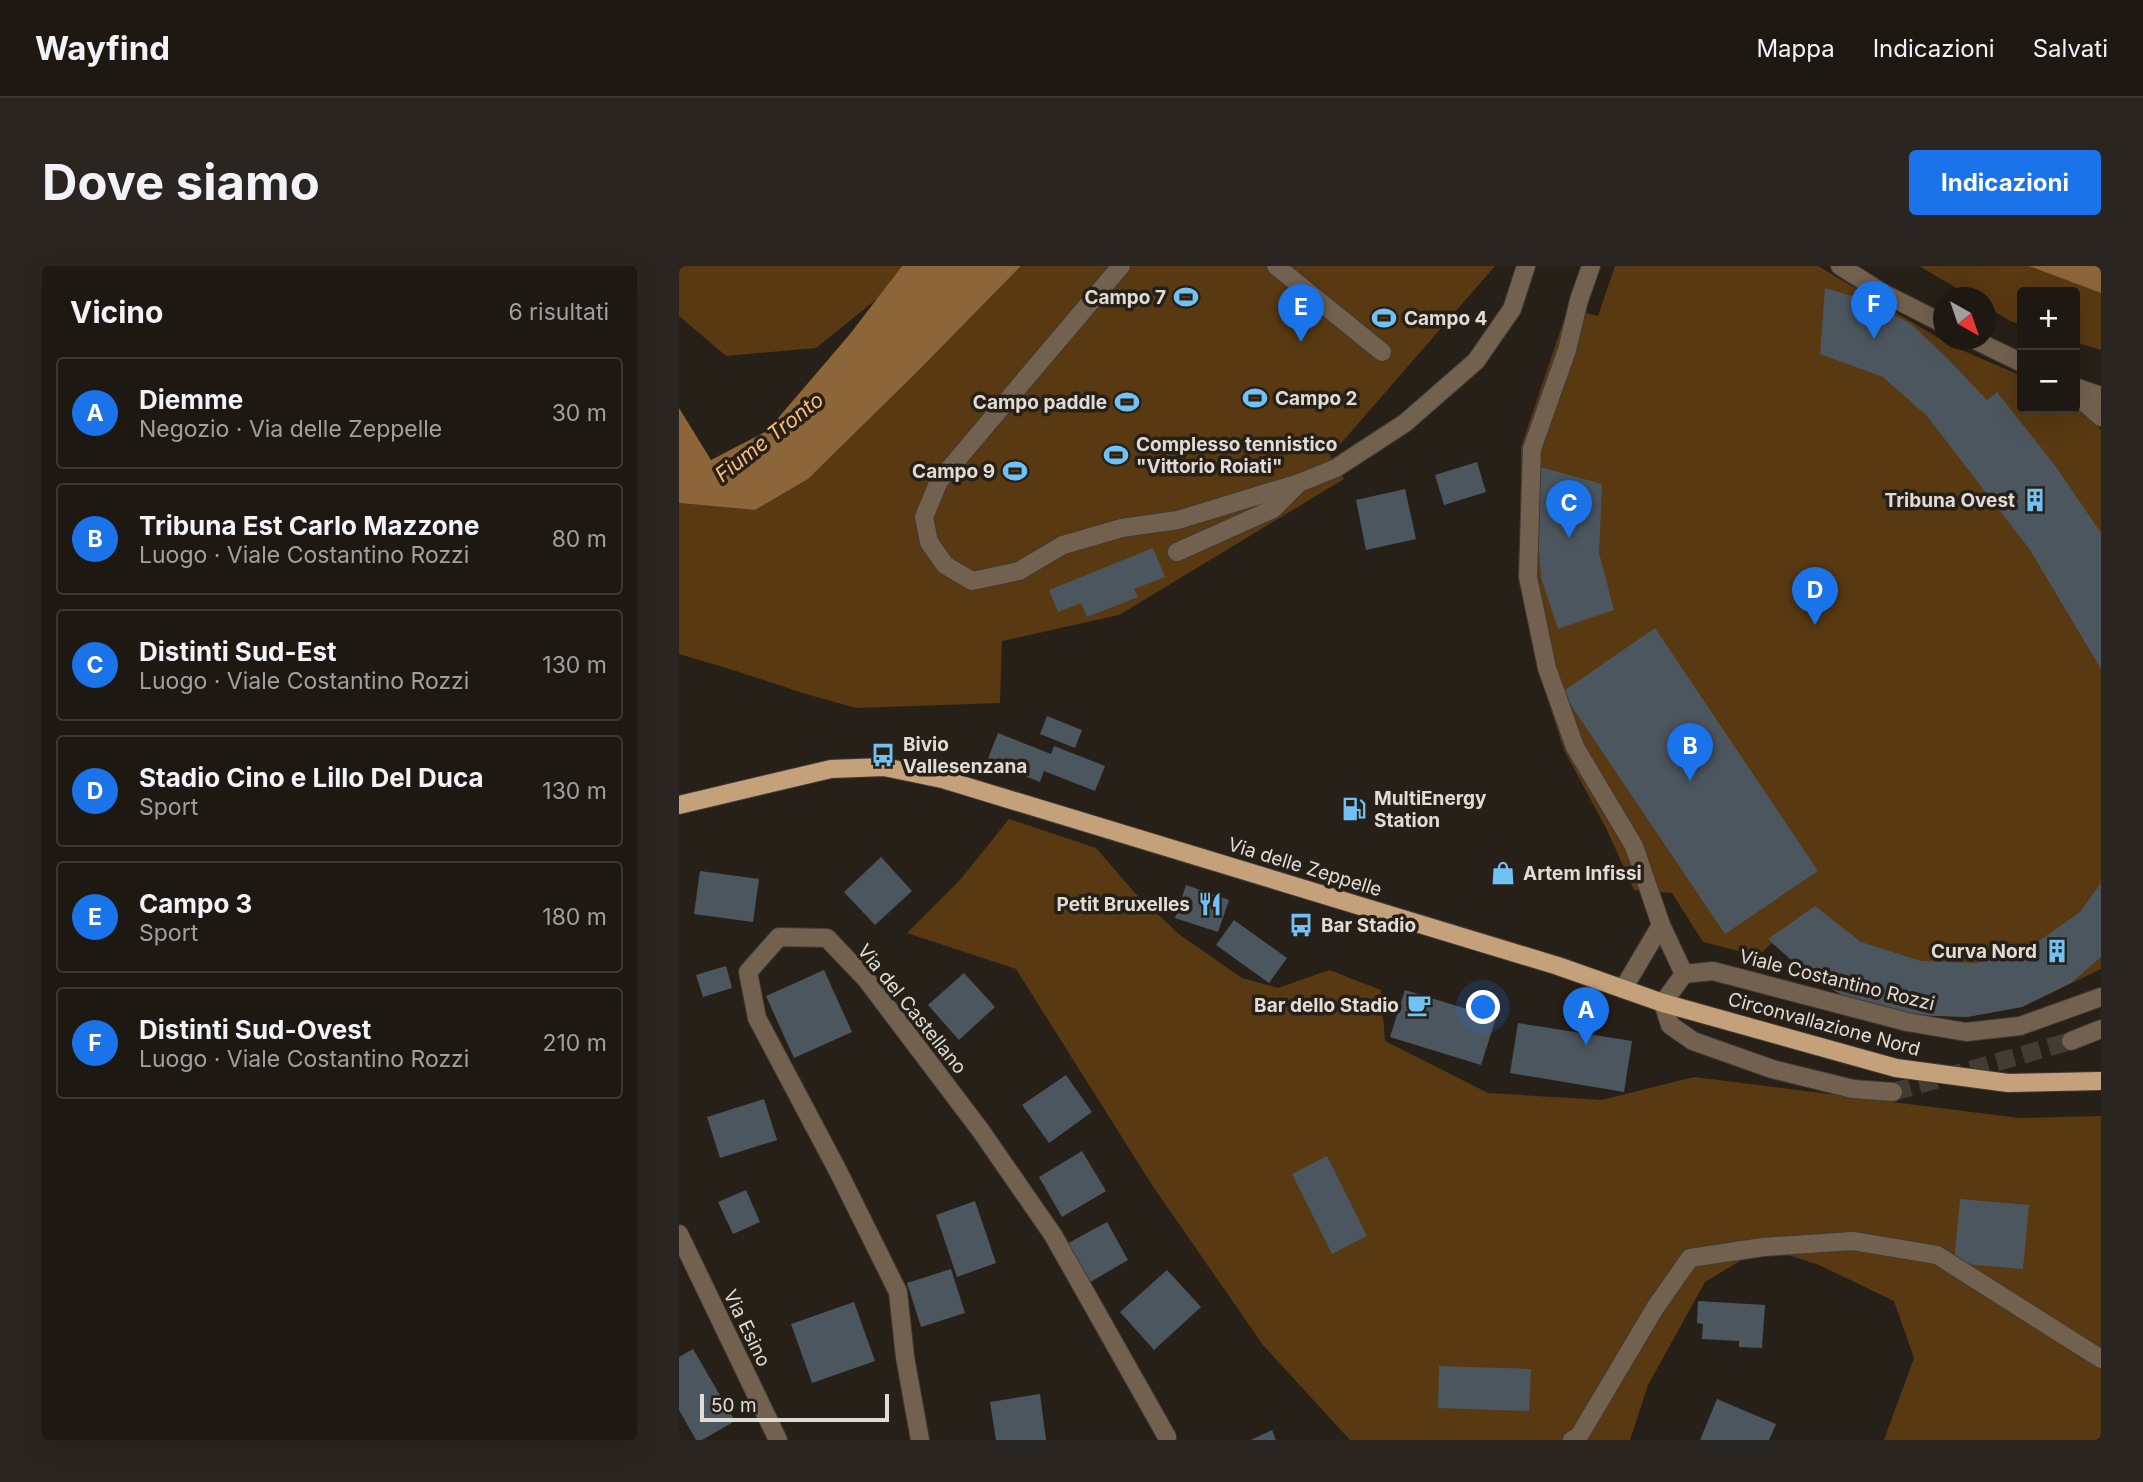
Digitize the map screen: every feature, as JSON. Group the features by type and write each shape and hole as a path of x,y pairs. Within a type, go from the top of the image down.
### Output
{"main road":[{"name":"Via delle Zeppelle","path":"679,805 831,769 884,767 955,783 1558,966 1663,1003"},
{"name":"Circonvallazione Nord","path":"1663,1003 1896,1068 2008,1083 2101,1081"}],"street":[{"path":"1121,266 939,481 924,517 929,541 945,565 972,581 1019,571 1063,545 1122,528 1178,520 1299,483 1336,468 1405,423 1476,361 1512,309 1526,266"},
{"path":"1276,266 1382,352"},
{"path":"1579,300 1580,266"},
{"path":"1591,266 1579,300 1567,350 1532,449 1528,577 1547,668 1575,747 1634,846 1661,925 1684,974 1663,1003 1670,1025 1693,1041 1772,1069 1853,1089 1893,1092"},
{"path":"1840,266 1883,293 1933,318"},
{"path":"1995,350 2017,361"},
{"path":"2080,389 2101,396"},
{"path":"2080,398 2101,417"},
{"path":"1177,552 1273,509 1299,483"},
{"path":"1623,989 1661,925"},
{"name":"Via del Castellano","path":"920,1440 905,1357 898,1292 757,1018 748,972 779,937 827,938 866,979 981,1131 1053,1236 1167,1437"},
{"name":"Viale Costantino Rozzi","path":"1684,974 1713,971 1907,1022 1966,1031 2020,1026 2101,997"},
{"path":"2071,1041 2101,1029"},
{"name":"Via Esino","path":"679,1234 778,1440"},
{"path":"1572,1440 1579,1436 1655,1308 1690,1258 1763,1247 1853,1241 1937,1255 2101,1359"}],"shaded area":[{"path":"679,266 902,266 878,298 816,348 726,356 679,316"},
{"name":"Complesso tennistico \"Vittorio Roiati\"","path":"1021,266 1495,266 1330,456 1344,479 1119,615 1002,641 1000,703 856,708 679,654 679,503 755,510 808,479"},
{"path":"1615,266 1818,266 1933,335 1933,350 1961,350 2017,374 2017,413 2080,413 2080,410 2101,430 2101,969 2022,1007 1967,1017 1911,1015 1875,1009 1844,996 1809,976 1772,943 1758,956 1703,942 1672,893 1634,890 1606,828 1564,750 1539,673 1520,578 1521,447 1568,308 1598,316"},
{"path":"1919,266 2029,266 2101,293 2101,350 2080,344 2080,287 2017,287 2017,323 1996,312 1996,287 1955,287"},
{"path":"1009,819 1096,848 1135,893 1180,935 1242,978 1278,988 1329,970 1381,990 1385,1041 1488,1093 1602,1100 1694,1077 2019,1118 2101,1116 2101,1440 1884,1440 1914,1358 1894,1301 1819,1265 1763,1247 1705,1282 1648,1385 1630,1440 1350,1440 1263,1345 1152,1185 1016,969 907,933 960,880"}],"water":[{"name":"Fiume Tronto","path":"902,266 1021,266 808,479 755,510 679,503 679,408 711,460 767,431 850,334"},
{"path":"2029,266 2101,266 2101,293"}],"building":[{"name":"Tribuna Ovest","path":"1825,288 1868,301 1911,324 1933,345 1933,350 1939,350 1987,400 1997,392 2056,467 2101,533 2101,669 2030,550 1927,416 1883,377 1820,354"},
{"path":"1477,462 1486,492 1444,505 1435,475"},
{"path":"1540,467 1602,484 1599,553 1614,610 1558,629 1541,578 1537,523"},
{"path":"1405,489 1416,539 1366,550 1356,500"},
{"path":"1153,548 1165,577 1134,589 1138,597 1087,617 1081,603 1058,612 1049,590"},
{"path":"1655,628 1818,871 1725,934 1562,692"},
{"path":"1047,716 1082,730 1075,748 1040,734"},
{"path":"998,733 1051,754 1054,746 1105,766 1095,791 1044,771 1040,782 987,761"},
{"path":"881,857 912,891 875,925 844,892"},
{"path":"700,871 759,879 753,922 694,914"},
{"path":"2101,883 2101,957 2071,983 2022,1007 1967,1017 1911,1015 1875,1009 1844,996 1809,976 1768,939 1815,906 1861,942 1921,961 1976,963 2032,946 2080,912"},
{"path":"1186,885 1229,900 1218,932 1175,918"},
{"path":"1234,920 1287,958 1269,983 1216,945"},
{"path":"726,966 732,988 703,997 696,975"},
{"path":"824,970 852,1032 794,1058 766,996"},
{"path":"964,973 995,1007 959,1040 928,1005"},
{"path":"1405,990 1496,1018 1481,1065 1390,1037"},
{"path":"1518,1023 1632,1041 1624,1092 1510,1073"},
{"path":"1066,1075 1092,1112 1049,1143 1022,1105"},
{"path":"764,1099 777,1140 720,1158 707,1117"},
{"path":"1082,1151 1106,1191 1062,1217 1039,1177"},
{"path":"1327,1156 1367,1236 1332,1254 1292,1174"},
{"path":"746,1190 760,1222 733,1234 718,1202"},
{"path":"1960,1199 2029,1205 2023,1269 1954,1263"},
{"path":"975,1201 996,1263 957,1277 936,1215"},
{"path":"1107,1222 1128,1260 1085,1285 1063,1246"},
{"path":"951,1269 965,1313 921,1327 907,1283"},
{"path":"1167,1270 1201,1307 1154,1350 1120,1312"},
{"path":"1698,1301 1765,1305 1762,1348 1739,1347 1739,1341 1702,1339 1703,1324 1697,1323"},
{"path":"854,1302 875,1361 812,1383 791,1324"},
{"path":"693,1349 735,1421 702,1440 696,1440 679,1410 679,1357"},
{"path":"1439,1366 1531,1369 1529,1411 1438,1408"},
{"path":"1040,1394 1046,1440 996,1440 990,1402"},
{"path":"1717,1399 1776,1424 1769,1440 1700,1440"},
{"path":"1272,1430 1276,1440 1251,1440"}],"tunnel":[{"path":"1893,1092 2071,1041"}],"place":[{"name":"Campo 7","path":"1186,297"},
{"name":"Campo 4","path":"1384,318"},
{"name":"Distinti Sud-Ovest","path":"1874,339"},
{"name":"Campo 3","path":"1301,342"},
{"name":"Campo 2","path":"1255,398"},
{"name":"Campo paddle","path":"1127,402"},
{"name":"Complesso tennistico \"Vittorio Roiati\"","path":"1116,455"},
{"name":"Campo 9","path":"1015,471"},
{"name":"Tribuna Ovest","path":"2035,500"},
{"name":"Distinti Sud-Est","path":"1569,538"},
{"name":"Stadio Cino e Lillo Del Duca","path":"1815,625"},
{"name":"Bivio Vallesenzana","path":"883,755"},
{"name":"Tribuna Est Carlo Mazzone","path":"1690,781"},
{"name":"MultiEnergy Station","path":"1354,809"},
{"name":"Artem Infissi","path":"1503,873"},
{"name":"Petit Bruxelles","path":"1210,904"},
{"name":"Bar Stadio","path":"1301,925"},
{"name":"Curva Nord","path":"2057,951"},
{"name":"Bar dello Stadio","path":"1419,1005"},
{"name":"Diemme","path":"1586,1045"}]}
